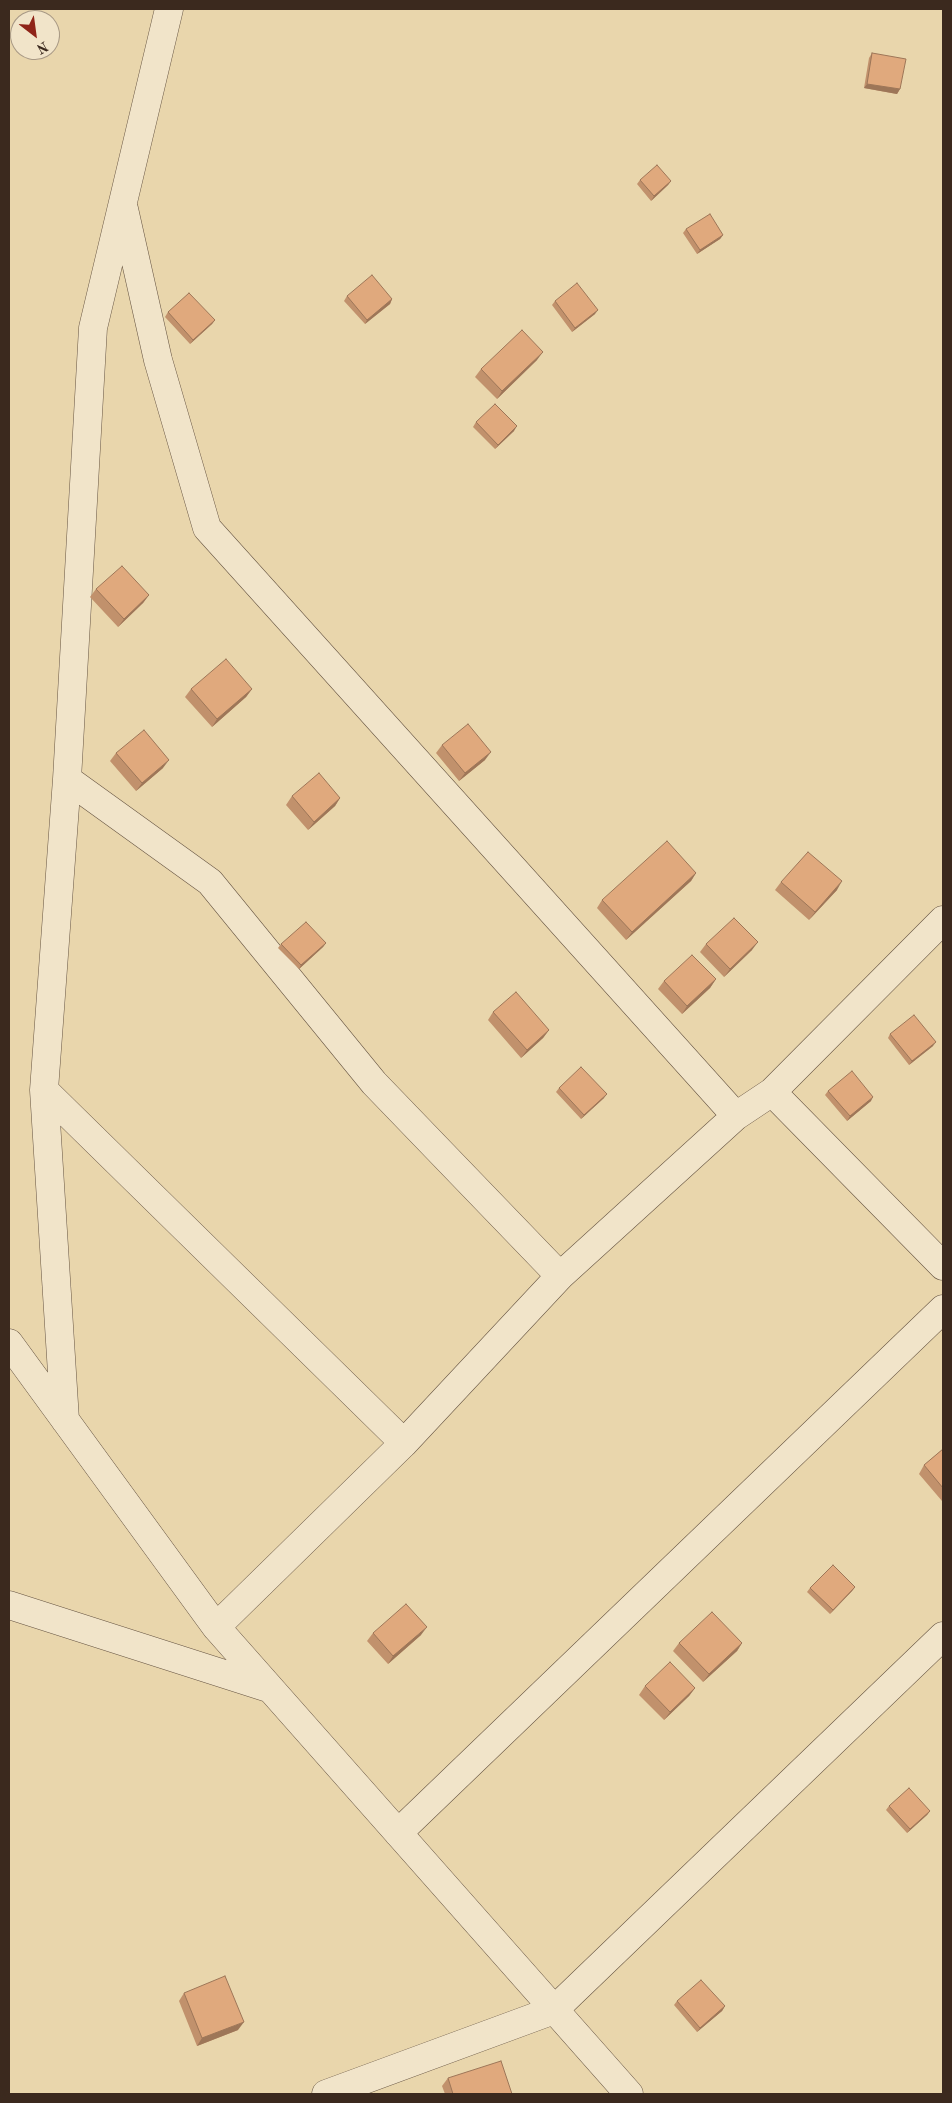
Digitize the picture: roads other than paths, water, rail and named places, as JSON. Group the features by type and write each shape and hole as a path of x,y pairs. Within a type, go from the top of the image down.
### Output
{"street":[{"path":"65,1420 44,1090 67,780 93,328 169,9"},
{"path":"123,202 158,360 207,528 736,1116"},
{"path":"67,780 210,882 374,1083 560,1276"},
{"path":"216,1627 404,1443 560,1276 736,1116 772,1092 943,920"},
{"path":"44,1090 404,1443"},
{"path":"772,1092 943,1266"},
{"path":"398,1833 943,1309"},
{"path":"9,1343 216,1627 629,2094"},
{"path":"9,1605 270,1688"},
{"path":"326,2094 554,2010 943,1636"}]}
